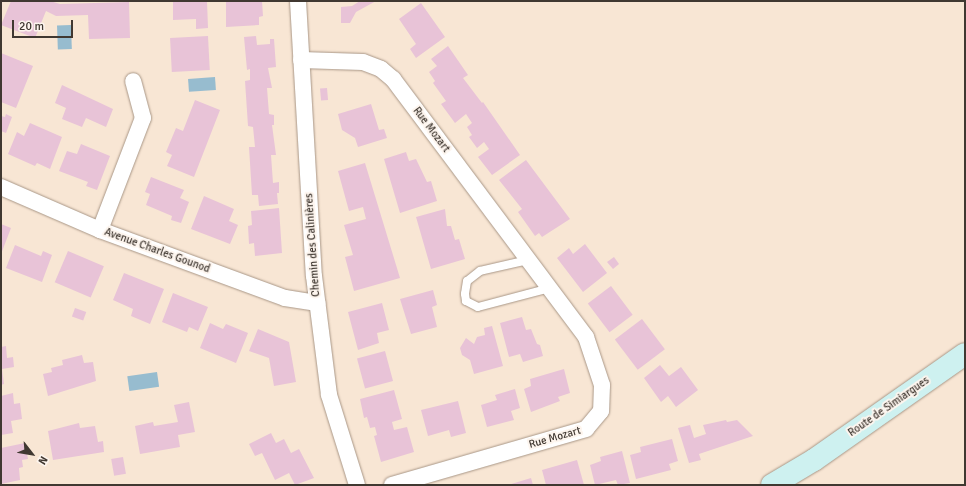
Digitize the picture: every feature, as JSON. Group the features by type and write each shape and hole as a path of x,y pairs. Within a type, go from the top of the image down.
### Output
{"street":[{"name":"Chemin des Calinières","path":"298,1 318,303 329,395 357,485"},
{"name":"Rue Mozart","path":"301,60 363,62 381,69 393,79 586,337 602,385 602,411 586,429 392,485"},
{"path":"100,230 143,118 133,81"},
{"name":"Avenue Charles Gounod","path":"1,187 100,230 285,298 318,303"},
{"name":"Route de Simiargues","path":"772,485 814,460 965,354"}],"lane":[{"path":"528,260 480,271 467,281 465,294 466,301 478,307 550,288"}],"water":[{"path":"57,25 71,25 72,49 58,49"},
{"path":"215,77 216,90 189,92 188,79"},
{"path":"157,372 159,387 129,391 127,376"}],"building":[{"path":"11,1 50,1 60,4 129,2 130,38 89,39 88,15 56,16 46,11 35,38 1,25"},
{"path":"173,1 207,1 208,28 196,29 196,19 173,20"},
{"path":"226,1 262,1 263,16 259,17 259,25 226,27"},
{"path":"360,1 376,1 356,12 350,23 341,23 341,7 352,6"},
{"path":"421,3 445,37 416,58 410,49 416,44 399,19"},
{"path":"208,36 210,70 172,72 170,38"},
{"path":"256,36 257,45 270,44 270,39 274,39 276,67 268,68 272,88 267,88 269,114 274,115 274,125 272,125 276,155 271,155 273,183 279,182 279,193 277,193 278,204 259,206 258,195 252,195 249,147 255,147 253,127 248,126 245,81 250,80 250,69 247,70 244,37"},
{"path":"448,46 468,75 463,78 482,103 483,102 520,155 492,175 478,157 489,149 484,142 477,148 469,137 472,135 467,127 472,123 466,114 455,123 441,104 446,101 433,83 435,81 429,72 437,66 431,59"},
{"path":"1,53 33,66 16,108 1,102"},
{"path":"62,85 113,109 106,127 86,118 82,127 62,119 66,108 55,103"},
{"path":"327,88 328,100 321,101 320,89"},
{"path":"195,100 220,110 194,177 167,166 172,155 166,152 176,128 183,131"},
{"path":"371,104 379,130 384,129 387,138 358,147 355,138 342,130 338,114"},
{"path":"6,114 12,117 6,133 1,131 1,116 5,117"},
{"path":"30,123 62,137 50,169 37,163 35,166 8,154 17,132 24,136"},
{"path":"81,144 110,156 97,190 86,186 88,182 59,171 67,151 77,154"},
{"path":"406,152 409,161 416,159 427,182 431,181 437,201 400,213 384,159"},
{"path":"526,160 570,219 542,237 539,233 535,236 518,212 522,209 499,180"},
{"path":"365,163 400,278 354,291 345,257 353,255 344,225 366,219 363,207 349,211 338,171"},
{"path":"151,177 184,190 180,198 189,202 181,223 171,220 172,216 146,205 150,194 145,192"},
{"path":"204,196 234,209 229,221 238,225 230,244 191,229"},
{"path":"279,208 282,253 255,256 254,243 249,244 248,226 252,225 251,211"},
{"path":"445,209 447,226 451,226 455,240 459,239 465,259 431,269 416,217"},
{"path":"1,224 11,228 1,254"},
{"path":"585,244 607,273 583,292 557,258 569,248 573,254"},
{"path":"15,245 41,256 43,251 52,255 42,282 6,268"},
{"path":"68,251 104,266 91,298 55,282"},
{"path":"614,257 619,264 613,269 607,262"},
{"path":"124,273 164,289 150,324 131,316 133,309 113,300"},
{"path":"611,286 633,315 610,332 588,303"},
{"path":"433,290 437,305 432,307 437,327 411,334 400,299"},
{"path":"173,293 208,307 198,331 189,327 187,332 162,322"},
{"path":"382,303 389,330 377,333 379,343 358,350 348,312"},
{"path":"75,308 86,312 83,321 72,316"},
{"path":"522,317 526,330 531,329 537,344 540,345 543,356 523,362 520,354 509,357 500,323"},
{"path":"642,319 665,349 638,370 615,339"},
{"path":"210,323 223,329 226,324 248,333 236,363 200,348"},
{"path":"492,326 503,366 474,374 470,360 462,355 460,348 466,338 474,344 477,337 485,335 484,328"},
{"path":"258,329 289,342 296,382 274,386 269,358 249,351"},
{"path":"6,346 7,358 13,357 14,367 2,369 4,384 1,385 1,347"},
{"path":"385,351 393,381 365,388 357,359"},
{"path":"82,355 84,363 93,362 96,381 48,396 43,374 52,372 51,368 63,365 62,360"},
{"path":"660,365 669,376 681,367 698,390 676,407 668,396 661,402 644,378"},
{"path":"564,369 570,393 558,397 560,401 531,412 524,389 531,386 530,379"},
{"path":"515,389 520,408 511,411 514,420 487,427 481,405 497,400 495,395"},
{"path":"394,390 402,419 392,422 394,430 407,427 414,452 381,462 374,436 377,435 375,427 370,428 367,417 364,418 360,399"},
{"path":"13,393 14,404 20,403 22,419 11,421 13,433 1,435 1,396"},
{"path":"458,401 466,433 451,437 449,430 428,436 421,410"},
{"path":"189,402 195,432 178,435 180,447 140,454 135,426 153,422 154,426 178,422 174,405"},
{"path":"726,420 727,422 737,420 753,436 699,454 701,460 689,463 678,428 690,425 694,438 706,434 703,425"},
{"path":"79,423 80,428 95,426 98,442 103,441 104,452 53,460 48,431"},
{"path":"271,433 276,443 284,439 291,453 299,449 314,478 295,485 289,473 275,480 262,453 255,456 249,444"},
{"path":"672,439 678,461 669,464 671,470 636,479 630,455 641,452 640,447"},
{"path":"25,443 28,459 22,460 23,467 19,468 20,480 1,484 1,448"},
{"path":"622,451 630,483 618,485 616,480 595,485 590,465 601,461 600,457"},
{"path":"123,457 126,474 114,476 111,459"},
{"path":"577,460 584,485 546,485 542,470"},
{"path":"531,478 533,485 508,485"}]}
